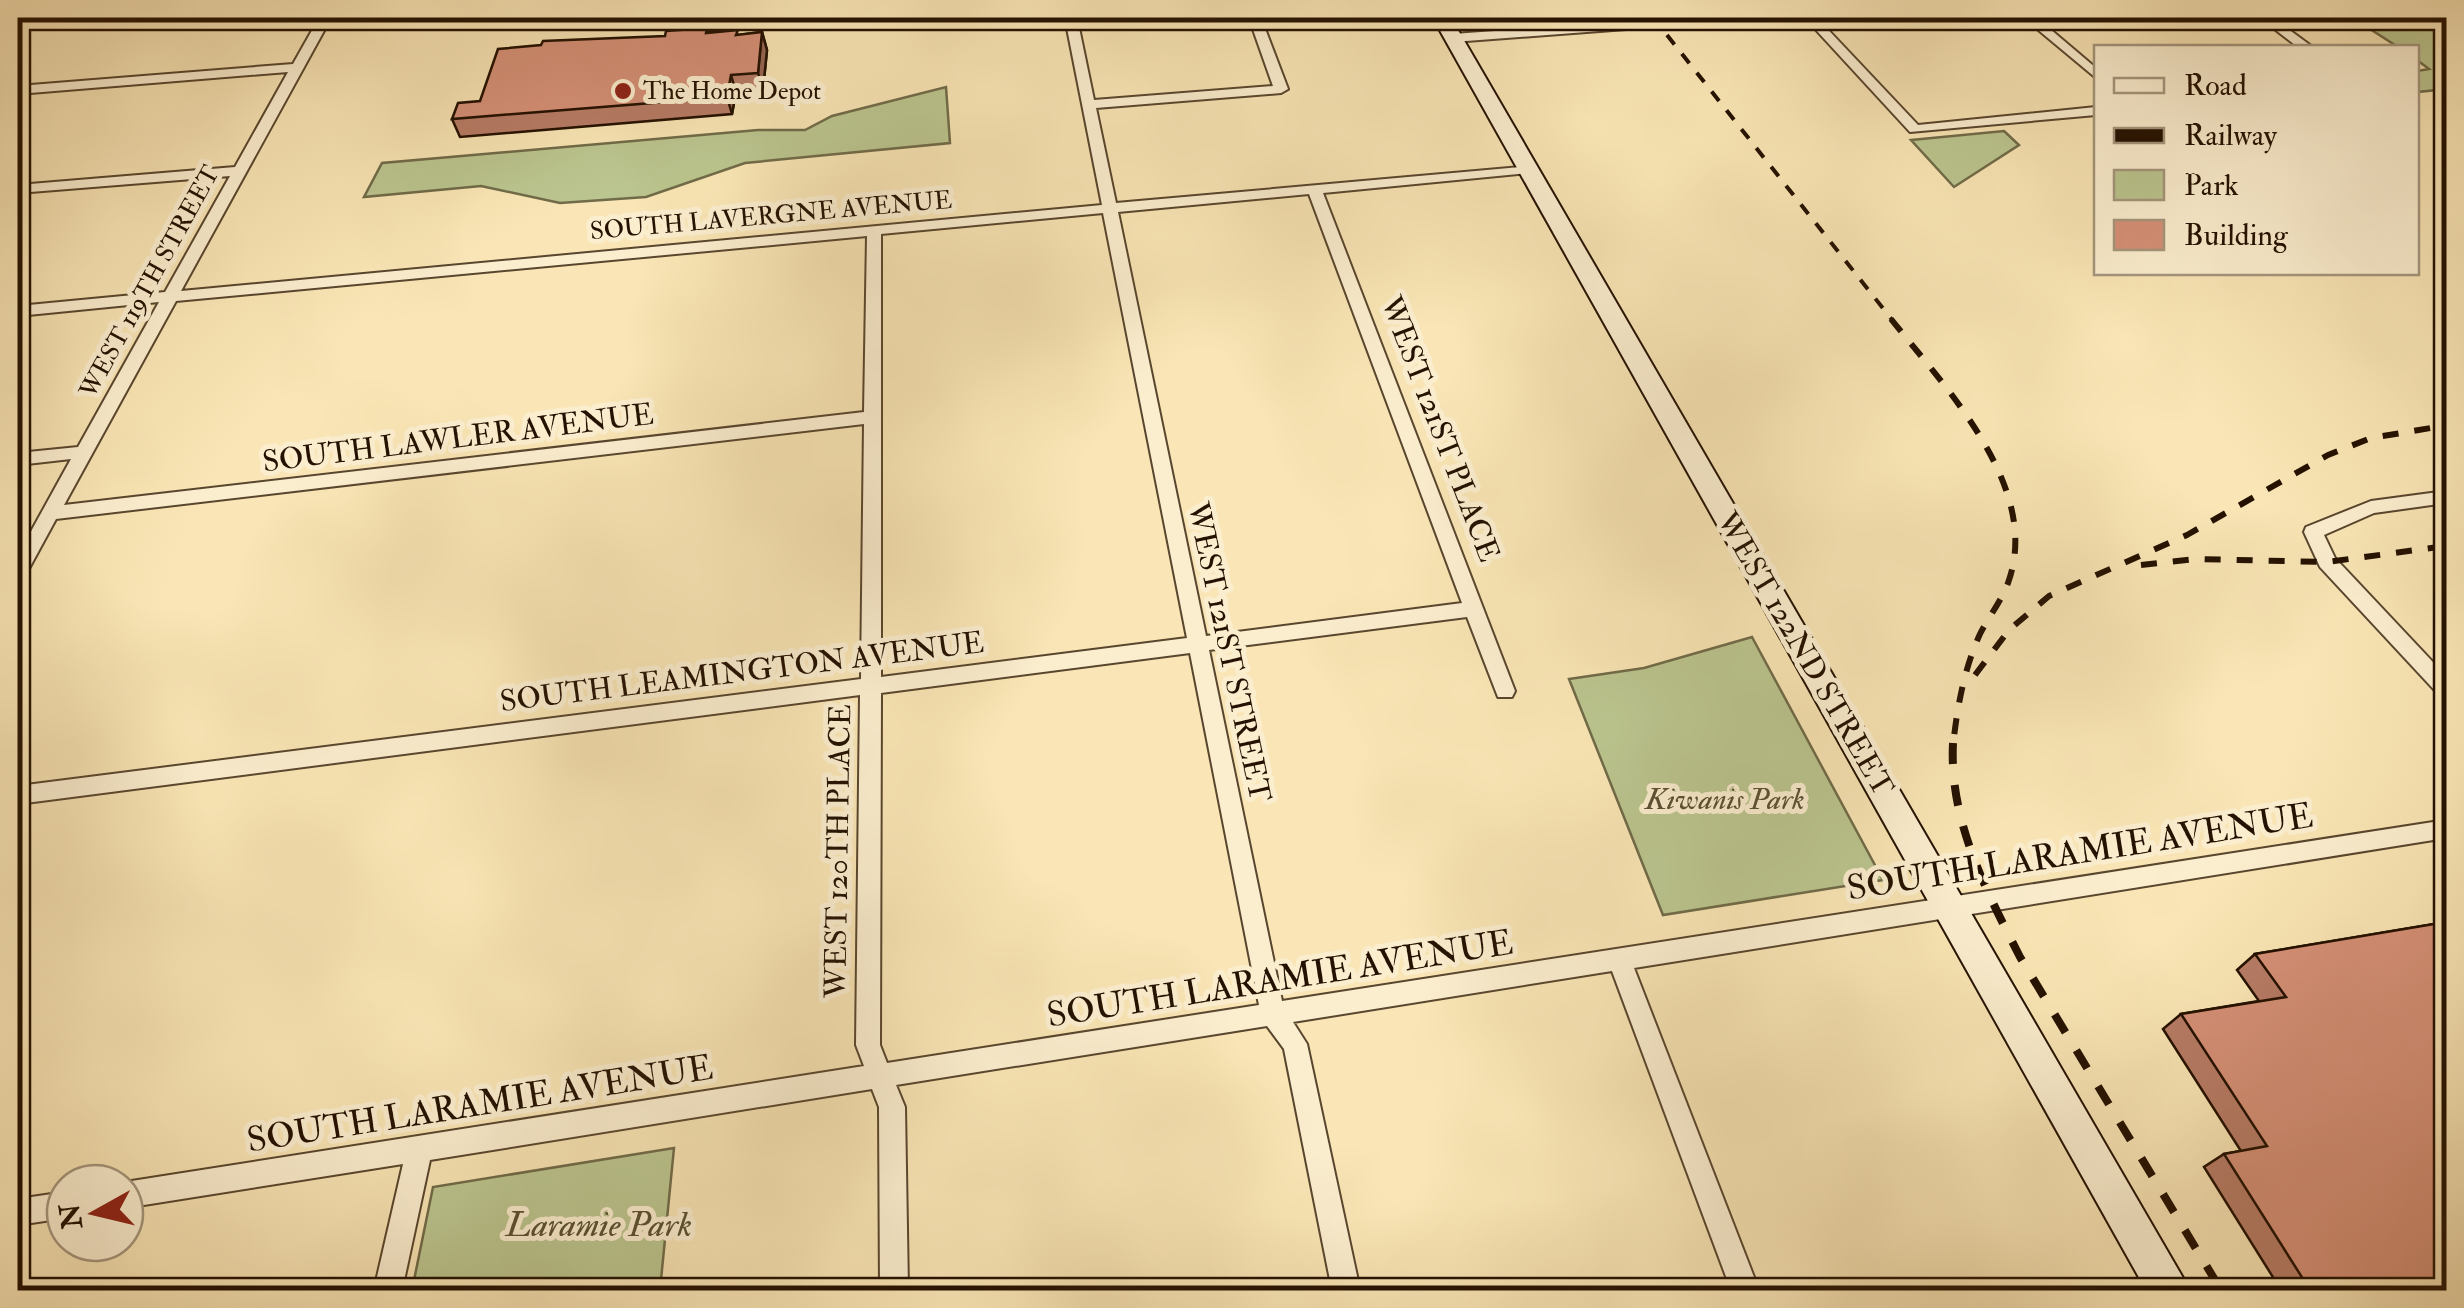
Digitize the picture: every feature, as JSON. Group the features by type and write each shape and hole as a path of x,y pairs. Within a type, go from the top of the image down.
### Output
{"street":[{"name":"WEST 119TH STREET","path":"18,571 325,18"},
{"name":"WEST 121ST STREET","path":"1071,18 1273,1016 1295,1044 1346,1290"},
{"path":"1088,104 1282,88 1255,18"},
{"path":"1447,28 1719,18"},
{"path":"1811,18 1916,129 2094,111"},
{"path":"2030,18 2094,72"},
{"path":"2266,18 2304,45"},
{"name":"WEST 122ND STREET","path":"1447,28 2169,1290"},
{"path":"18,90 296,68"},
{"name":"SOUTH LAVERGNE AVENUE","path":"18,311 1528,169"},
{"path":"18,190 241,171"},
{"name":"WEST 121ST PLACE","path":"1314,189 1505,691"},
{"name":"WEST 120TH PLACE","path":"874,228 868,1045 892,1106 894,1290"},
{"name":"SOUTH LAWLER AVENUE","path":"50,513 873,418"},
{"path":"18,459 84,452"},
{"path":"2446,497 2372,507 2312,532 2326,562 2446,688"},
{"name":"SOUTH LEAMINGTON AVENUE","path":"18,795 1474,609"},
{"name":"SOUTH LARAMIE AVENUE","path":"145,1192 2446,829"},
{"path":"1620,961 1746,1290"},
{"path":"388,1290 419,1149"},
{"path":"18,1212 45,1208"}],"green space":[{"path":"2353,18 2446,18 2446,89 2419,92 2419,71 2429,69 2419,62 2419,45 2395,45"},
{"path":"946,87 950,143 745,163 646,197 560,203 481,186 364,197 382,163 758,130 805,130 832,116"},
{"path":"2004,131 2019,145 1954,187 1911,140"},
{"name":"Kiwanis Park","path":"1752,637 1883,880 1663,915 1569,679 1644,668"},
{"name":"Laramie Park","path":"674,1148 660,1290 412,1290 433,1187"}],"building":[{"name":"The Home Depot","path":"707,28 706,33 762,32 758,73 731,75 727,97 452,119 458,103 480,101 498,49 541,45 543,41 665,36 666,31"},
{"path":"2446,922 2446,1290 2310,1290 2224,1154 2267,1146 2181,1014 2286,997 2255,954"},
{"path":"297,1285 296,1290 260,1290"}],"railway":[{"path":"1667,35 1893,321"},
{"path":"1891,319 1982,439 2012,509 2015,545 2009,580 1970,661 1953,746"},
{"path":"1975,675 2009,630 2049,596 2187,535 2328,455 2371,438 2431,428"},
{"path":"2141,565 2195,559 2327,562 2446,546"},
{"path":"1953,746 1953,772 1963,827 2020,957 2221,1290"}],"place":[{"name":"The Home Depot","path":"623,91"}]}
